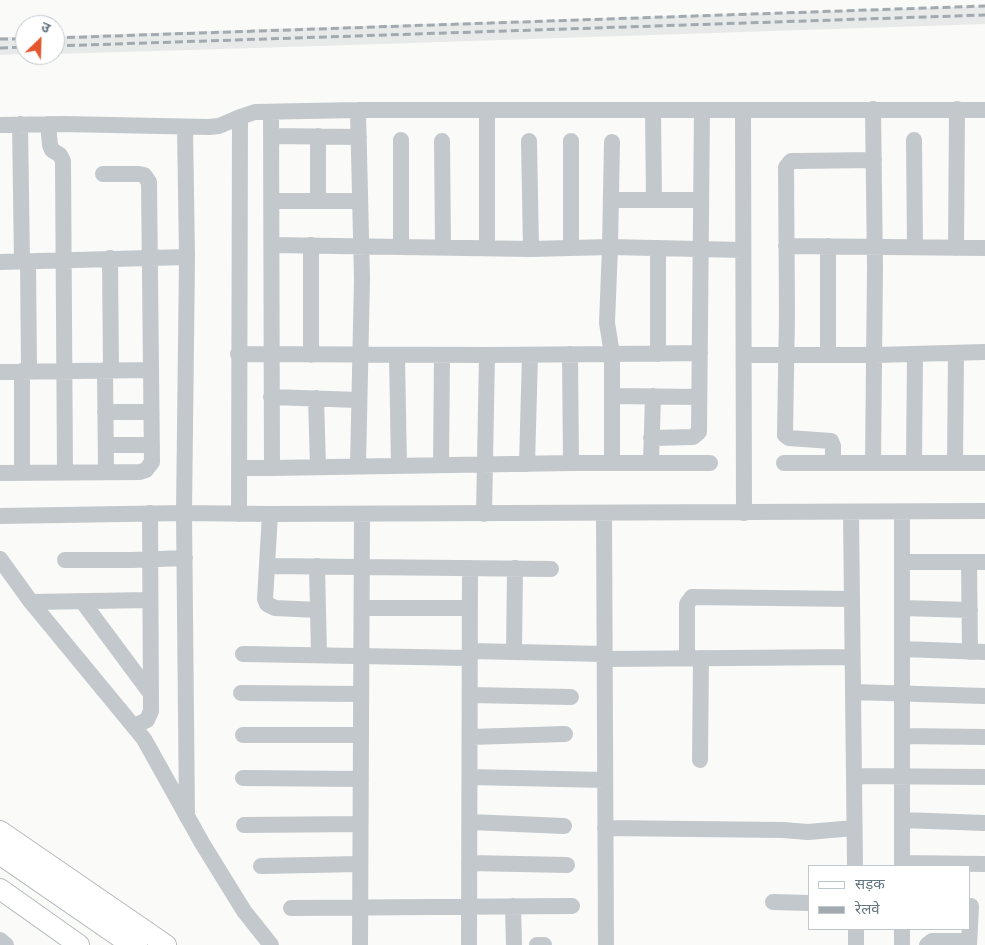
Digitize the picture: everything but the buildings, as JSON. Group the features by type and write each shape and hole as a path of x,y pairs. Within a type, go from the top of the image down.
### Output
{"highway":[{"path":"0,852 135,945"},
{"path":"0,868 111,945"}],"main road":[{"path":"0,831 166,945"},
{"path":"0,889 79,945"}],"street":[{"path":"873,109 875,247 873,463"},
{"path":"0,125 48,124 185,128 214,126 256,112 358,110 985,110"},
{"path":"358,110 362,279 358,466"},
{"path":"487,110 487,248"},
{"path":"653,110 654,200"},
{"path":"651,438 696,437 699,432 702,110"},
{"path":"742,110 744,513"},
{"path":"956,110 956,248"},
{"path":"271,112 272,468"},
{"path":"239,514 240,117"},
{"path":"20,124 25,262 25,371 22,473"},
{"path":"48,124 52,150 60,155 63,161 65,472"},
{"path":"185,128 187,257 184,558 187,817"},
{"path":"271,136 359,137"},
{"path":"318,136 318,201"},
{"path":"400,246 401,140"},
{"path":"914,140 915,247"},
{"path":"442,141 443,247"},
{"path":"529,141 531,248"},
{"path":"571,141 571,247"},
{"path":"612,142 607,323 612,354 612,463"},
{"path":"833,463 833,446 831,441 792,438 785,435 786,167 788,164 796,161 874,160"},
{"path":"0,473 140,472 146,470 152,462 149,182 147,177 139,174 103,174"},
{"path":"611,200 700,200"},
{"path":"272,201 360,201"},
{"path":"272,244 743,250"},
{"path":"311,245 311,355"},
{"path":"786,246 985,248"},
{"path":"828,246 828,356"},
{"path":"658,248 658,354"},
{"path":"0,262 187,257"},
{"path":"106,472 110,258"},
{"path":"744,355 828,356 985,352"},
{"path":"238,354 530,355 700,353"},
{"path":"956,353 956,463"},
{"path":"397,354 399,466"},
{"path":"570,354 571,463"},
{"path":"914,462 915,354"},
{"path":"441,465 442,355"},
{"path":"484,514 486,355"},
{"path":"528,464 530,355"},
{"path":"0,372 151,370"},
{"path":"612,396 699,397"},
{"path":"651,463 653,396"},
{"path":"271,397 359,400"},
{"path":"316,398 318,466"},
{"path":"106,412 152,412"},
{"path":"106,446 152,445"},
{"path":"239,468 710,463"},
{"path":"784,463 985,463"},
{"path":"0,516 150,513 484,514 985,511"},
{"path":"902,512 902,865 985,864"},
{"path":"134,726 143,723 150,716 150,513"},
{"path":"604,513 606,945"},
{"path":"851,513 855,865"},
{"path":"270,514 265,599 270,607 318,610"},
{"path":"360,945 362,514"},
{"path":"64,560 184,558"},
{"path":"0,559 31,602 144,740 187,817 244,911 270,945"},
{"path":"902,562 977,562 970,610 977,652 902,649"},
{"path":"267,566 551,569"},
{"path":"317,566 319,655"},
{"path":"469,945 470,568"},
{"path":"514,652 515,568"},
{"path":"700,760 694,658 686,604 692,597 852,599"},
{"path":"31,602 150,600"},
{"path":"82,602 151,694"},
{"path":"362,608 470,608"},
{"path":"902,608 970,610"},
{"path":"244,654 361,656 514,652 694,658 852,657"},
{"path":"853,692 985,696"},
{"path":"241,693 361,694"},
{"path":"470,695 571,697"},
{"path":"470,737 565,734"},
{"path":"243,735 361,735"},
{"path":"902,736 985,737"},
{"path":"854,776 985,777"},
{"path":"470,777 605,780"},
{"path":"243,778 361,779"},
{"path":"902,820 985,823"},
{"path":"470,822 564,826"},
{"path":"244,824 360,824"},
{"path":"605,828 783,830 808,832 854,828"},
{"path":"469,863 567,865"},
{"path":"261,866 360,864"},
{"path":"773,902 808,902"},
{"path":"513,906 514,945"},
{"path":"291,908 572,906"},
{"path":"927,945 932,941 969,943 975,906"},
{"path":"856,930 856,945"},
{"path":"902,930 902,945"},
{"path":"0,940 6,945"},
{"path":"537,945 544,945"}],"shaded area":[{"path":"985,6 985,24 320,46 65,54 65,36"},
{"path":"0,37 15,37 15,54 0,55"}],"railway":[{"path":"65,38 985,6"},
{"path":"65,46 985,15"},
{"path":"0,39 15,39"},
{"path":"0,48 15,47"}]}
